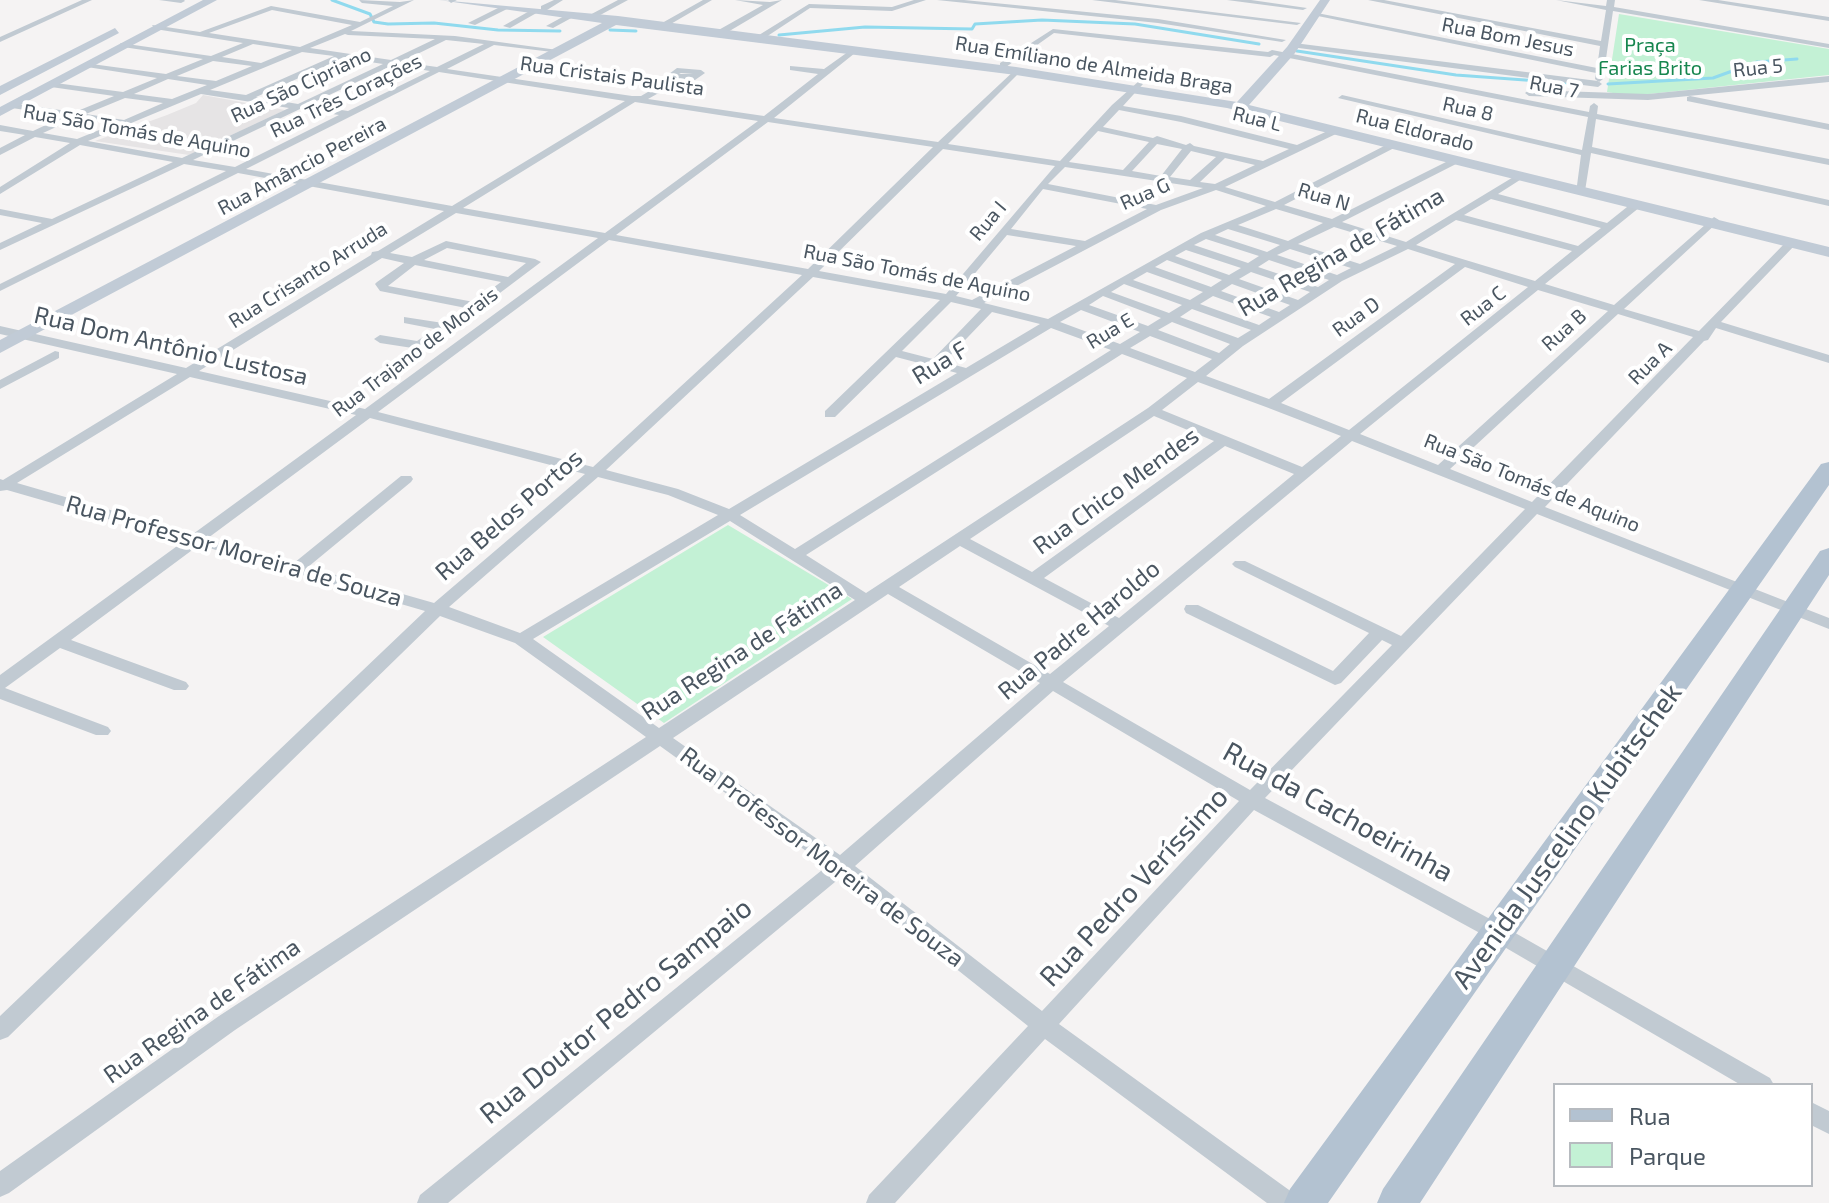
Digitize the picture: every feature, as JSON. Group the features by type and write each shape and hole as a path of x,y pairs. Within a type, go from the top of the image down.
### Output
{"main road":[{"name":"Avenida Juscelino Kubitschek","path":"1304,1203 1829,469"},
{"path":"1397,1203 1829,556"}],"street":[{"path":"0,40 88,0"},
{"path":"0,191 78,142 364,23 410,0"},
{"name":"Rua Emíliano de Almeida Braga","path":"444,0 617,19 852,51 1010,66"},
{"name":"Rua Emíliano de Almeida Braga","path":"477,0 571,16 592,16"},
{"path":"507,26 559,0"},
{"path":"592,16 624,0"},
{"path":"666,23 708,0"},
{"path":"739,0 774,2"},
{"path":"763,35 792,15 903,8 922,0"},
{"path":"941,0 1158,21 1288,47 1598,84"},
{"path":"1096,0 1297,23"},
{"path":"1187,10 1197,0"},
{"path":"1231,0 1303,8"},
{"path":"1288,47 1297,23 1315,0"},
{"path":"1238,105 1317,15 1325,0"},
{"path":"1372,0 1603,44"},
{"path":"1560,0 1610,4 1829,46"},
{"path":"1703,0 1829,19"},
{"path":"362,1 400,5"},
{"path":"1239,17 1252,1"},
{"path":"720,32 774,2"},
{"path":"0,91 174,5 206,3"},
{"path":"1578,189 1588,152 1610,4"},
{"path":"6,108 155,27 174,5"},
{"path":"1059,12 1078,5"},
{"path":"200,33 271,8 364,23"},
{"path":"472,23 505,8"},
{"name":"Rua Bom Jesus","path":"1317,15 1600,71"},
{"path":"550,26 571,16"},
{"name":"Rua Emíliano de Almeida Braga","path":"617,19 1010,66 1238,105"},
{"name":"Rua Amâncio Pereira","path":"0,347 511,79 617,19"},
{"name":"Rua Cristais Paulista","path":"155,27 1065,162"},
{"path":"1382,37 1391,29"},
{"name":"Rua Belos Portos","path":"0,1030 437,609 597,471 811,273 942,142 1010,66 1053,31 1271,53"},
{"path":"339,32 494,42 561,51"},
{"name":"Rua São Cipriano","path":"0,247 444,38"},
{"path":"0,152 51,125 254,41"},
{"name":"Rua Três Corações","path":"0,288 494,42"},
{"path":"123,45 259,65"},
{"path":"1365,54 1374,46"},
{"path":"1238,105 1271,53 1288,47"},
{"name":"Rua 7","path":"1288,47 1451,86 1829,162"},
{"path":"233,50 278,57"},
{"name":"Rua Trajano de Morais","path":"0,684 769,117 852,51"},
{"path":"247,98 346,55"},
{"path":"87,65 217,84"},
{"path":"189,68 239,74"},
{"path":"793,68 824,72"},
{"name":"Rua Crisanto Arruda","path":"2,485 449,209 678,78"},
{"name":"Rua 5","path":"1451,86 1595,95 1673,95 1829,79"},
{"path":"51,84 172,102"},
{"path":"147,85 347,114"},
{"name":"Rua I","path":"830,414 949,298 1041,186 1136,86"},
{"path":"1673,95 1829,127"},
{"name":"Rua 8","path":"1342,98 1829,203"},
{"path":"102,105 147,113"},
{"name":"Rua Eldorado","path":"1238,105 1455,161 1829,250"},
{"name":"Rua L","path":"1115,107 1181,119 1296,148"},
{"path":"6,108 124,123"},
{"path":"51,125 99,133"},
{"name":"Rua São Tomás de Aquino","path":"0,128 949,298 1050,323 1271,404 1829,624"},
{"path":"1095,128 1264,164"},
{"name":"Rua G","path":"936,363 983,305 1157,208 1216,187 1335,131"},
{"path":"1126,172 1157,139"},
{"name":"Rua F","path":"521,639 1123,280 1205,235 1278,204 1393,145"},
{"path":"1164,178 1190,146"},
{"path":"1193,183 1224,154"},
{"name":"Rua E","path":"796,555 1269,255 1339,223 1455,161"},
{"name":"Rua N","path":"1065,162 1216,187 1704,337"},
{"name":"Rua Regina de Fátima","path":"0,1185 227,1023 658,735 868,601 1153,411 1219,357 1260,329 1358,267 1408,245 1520,176"},
{"path":"1041,186 1157,208"},
{"name":"Rua Eldorado","path":"1578,189 1829,250"},
{"path":"1489,195 1608,227"},
{"name":"Rua C","path":"1352,436 1636,205"},
{"path":"0,212 53,222"},
{"path":"1455,216 1580,250"},
{"name":"Rua B","path":"1441,470 1713,222"},
{"path":"1227,225 1358,267"},
{"path":"1004,231 1087,245"},
{"path":"1205,235 1338,279"},
{"name":"Rua A","path":"1535,509 1704,337 1791,243"},
{"path":"380,339 419,345 476,306 535,262 455,244 435,248 381,287 476,306"},
{"path":"1186,246 1319,291"},
{"path":"376,254 510,281"},
{"path":"1168,257 1299,304"},
{"name":"Rua D","path":"1271,404 1463,263"},
{"path":"1147,268 1280,316"},
{"path":"1123,280 1260,329"},
{"path":"1102,292 1239,343"},
{"path":"1079,305 1219,357"},
{"path":"408,320 446,327"},
{"path":"1716,324 1829,359"},
{"name":"Rua Dom Antônio Lustosa","path":"0,330 366,413 696,499 729,514 868,601"},
{"path":"892,352 968,372"},
{"path":"0,385 55,355"},
{"path":"1153,411 1304,473"},
{"name":"Rua Padre Haroldo","path":"841,866 1051,683 1352,436"},
{"name":"Rua Chico Mendes","path":"1034,578 1224,440"},
{"path":"296,569 406,479"},
{"name":"Rua Professor Moreira de Souza","path":"2,485 437,609 521,639 841,866 1043,1025 1287,1203"},
{"name":"Rua Pedro Veríssimo","path":"878,1203 1252,800 1535,509"},
{"path":"958,539 1122,626"},
{"path":"1240,564 1403,643"},
{"name":"Rua da Cachoeirinha","path":"888,587 1252,800 1496,932 1758,1083"},
{"path":"1192,609 1335,679 1380,632"},
{"path":"57,641 180,686"},
{"path":"0,693 102,731"},
{"name":"Rua Doutor Pedro Sampaio","path":"429,1203 841,866"}],"shaded area":[{"path":"203,95 285,110 189,155 95,141 196,103"}],"green space":[{"name":"Praça Farias Brito","path":"1619,14 1829,49 1829,75 1630,96 1607,92"},
{"path":"728,525 852,599 664,723 543,637"}],"waterway":[{"path":"332,0 370,14 374,22 388,24 434,23 498,30 560,31"},
{"path":"779,35 865,27 972,29 975,24 1042,20 1135,24 1259,44"},
{"path":"610,30 636,31"},
{"path":"1297,51 1456,75 1580,84"},
{"path":"1608,84 1713,78 1757,62 1797,59"}]}
